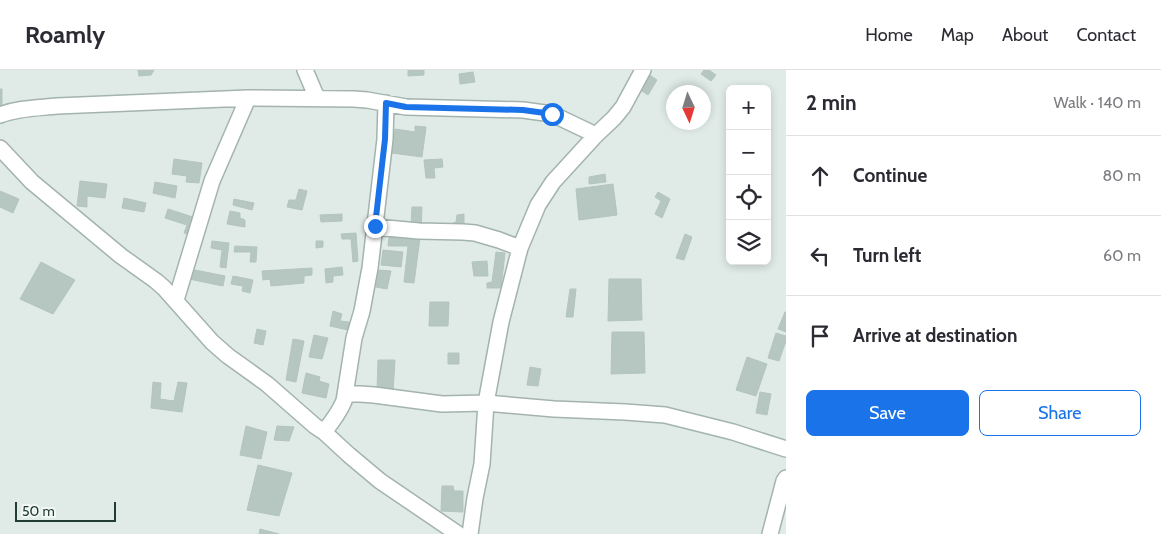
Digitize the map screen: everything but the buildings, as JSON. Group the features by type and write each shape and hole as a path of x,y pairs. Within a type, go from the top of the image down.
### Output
{"street":[{"path":"305,70 317,98"},
{"path":"470,534 482,464 486,403 501,322 520,248 538,204 552,182 623,107 643,70"},
{"path":"176,300 212,181 248,98"},
{"path":"0,115 12,111 57,106 248,98 317,98 367,100 406,107 523,110 552,114 596,135"},
{"path":"324,432 340,410 346,394 354,338 362,311 375,226 385,139 386,103"},
{"path":"0,148 32,182 121,256 156,281 176,300 212,342 228,356 267,384 380,481 458,534"},
{"path":"375,226 419,231 475,233 520,248"},
{"path":"346,394 374,395 442,404 486,403 554,410 665,415 786,448"},
{"path":"770,534 786,478"}],"route":[{"path":"375,226 385,139 386,103 406,107 523,110 552,114"}]}
